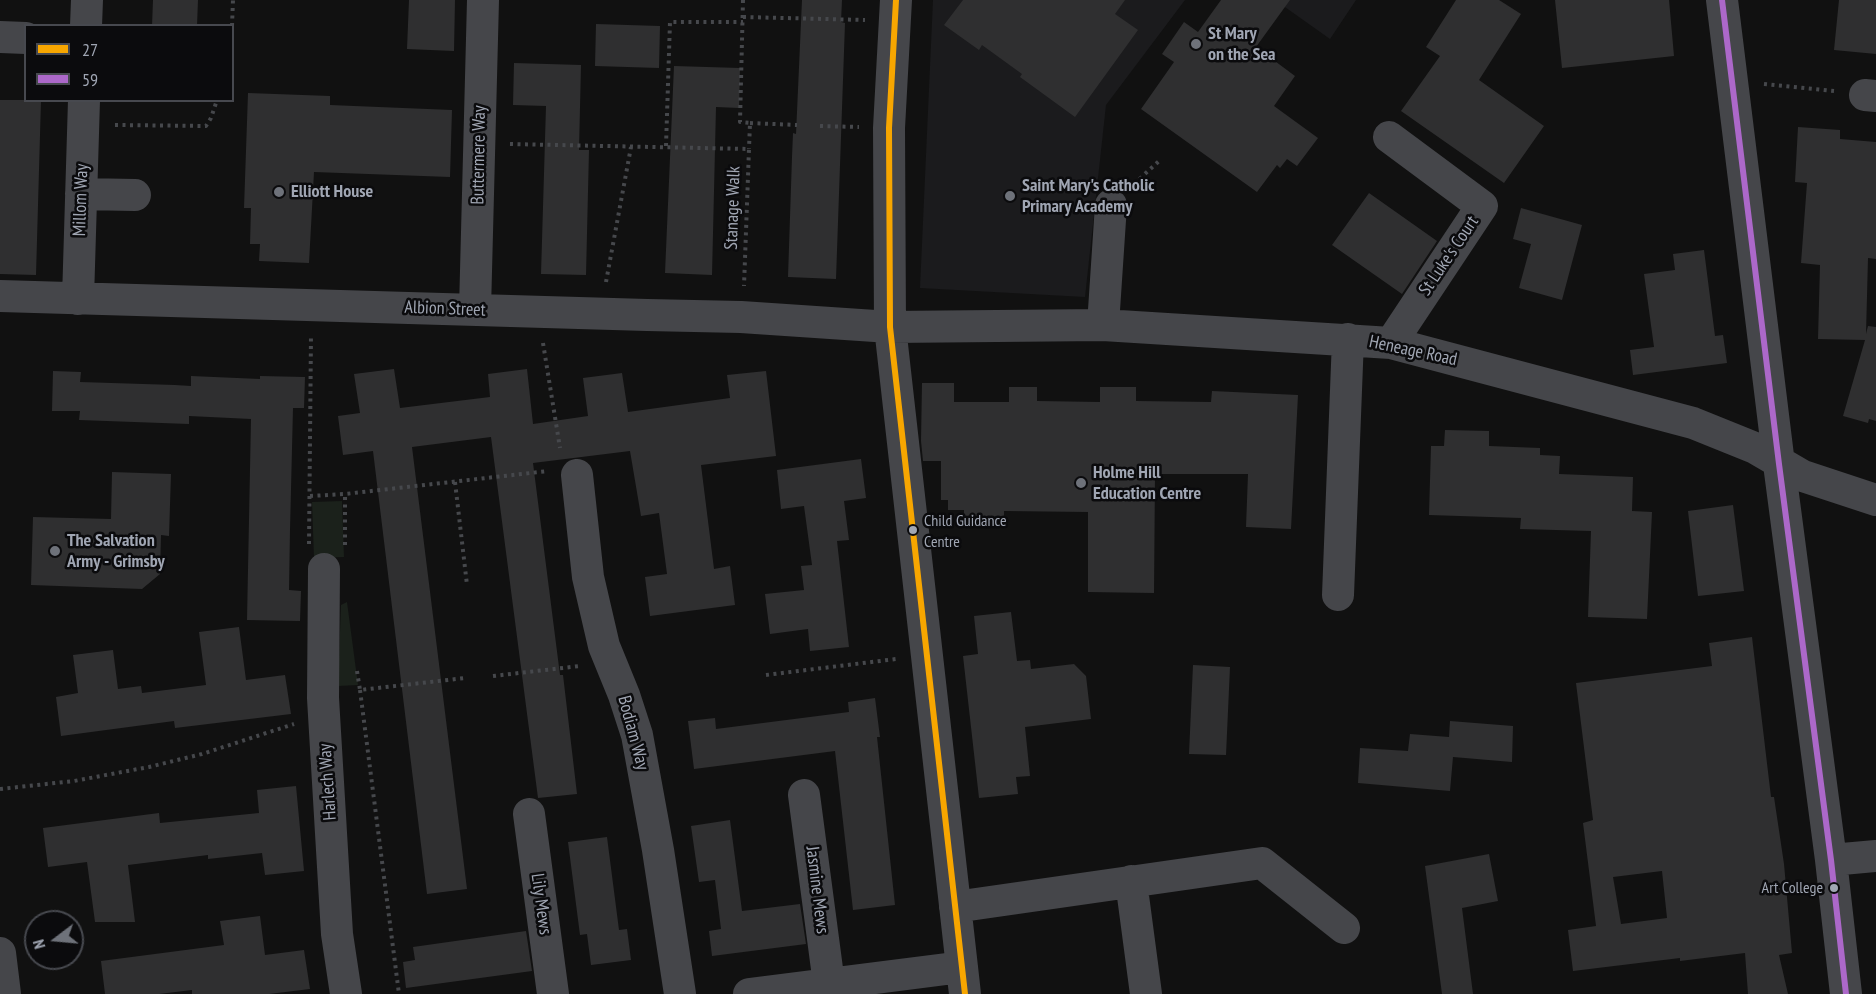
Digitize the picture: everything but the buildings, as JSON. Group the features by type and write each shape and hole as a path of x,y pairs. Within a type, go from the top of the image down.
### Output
{"street":[{"path":"86,24 87,0"},
{"name":"Buttermere Way","path":"475,310 483,0"},
{"path":"1722,0 1846,994"},
{"path":"749,994 829,984 963,981 890,327 889,129 896,10"},
{"path":"0,37 24,38"},
{"name":"Millom Way","path":"78,299 83,112"},
{"name":"St Luke's Court","path":"1389,137 1482,206 1391,343"},
{"path":"81,194 135,195"},
{"path":"1103,325 1111,205"},
{"name":"Albion Street","path":"0,296 741,317 890,327"},
{"name":"Heneage Road","path":"890,327 1103,325 1391,343 1693,423 1755,448 1803,476 1876,500"},
{"path":"1338,595 1348,339"},
{"name":"Bodiam Way","path":"571,472 588,577 604,646 624,694 637,735 658,850 680,994"},
{"name":"Harlech Way","path":"324,569 324,717 338,934 346,994"},
{"name":"Jasmine Mews","path":"804,795 829,984"},
{"name":"Lily Mews","path":"529,814 553,994"},
{"path":"1831,860 1876,856"},
{"path":"955,907 1262,863 1344,928"},
{"path":"1131,881 1146,994"},
{"path":"0,952 4,994"}],"path":[{"path":"232,24 233,0"},
{"path":"744,0 740,122 797,125"},
{"path":"666,146 670,22 743,20 896,10"},
{"path":"1731,80 1870,95"},
{"path":"83,112 206,126 216,102"},
{"path":"749,149 750,123"},
{"name":"Stanage Walk","path":"479,143 749,149 741,317"},
{"path":"595,314 606,282 632,147"},
{"path":"312,306 310,496 571,472 544,348 543,312"},
{"path":"455,482 467,585"},
{"path":"766,675 927,656"},
{"path":"493,676 590,664 610,659"},
{"path":"357,668 399,994"},
{"path":"360,690 465,678"},
{"path":"0,789 74,782 149,768 202,754 302,721 324,717"}],"shaded area":[{"name":"Saint Mary's Catholic Primary Academy","path":"933,0 1185,0 1106,105 1085,297 920,288"},
{"path":"1275,0 1356,0 1330,39"},
{"path":"342,501 344,557 314,558 312,502"},
{"path":"347,602 358,685 338,686 341,605"}],"transit line":[{"name":"27","path":"896,0 889,128 890,327 965,994"},
{"name":"59","path":"1722,0 1846,994"}],"place":[{"name":"St Mary on the Sea","path":"1196,44"},
{"name":"Elliott House","path":"279,192"},
{"name":"Saint Mary's Catholic Primary Academy","path":"1010,196"},
{"name":"Holme Hill Education Centre","path":"1081,483"},
{"name":"Child Guidance Centre","path":"913,530"},
{"name":"The Salvation Army - Grimsby","path":"55,551"},
{"name":"Art College","path":"1834,888"}]}
